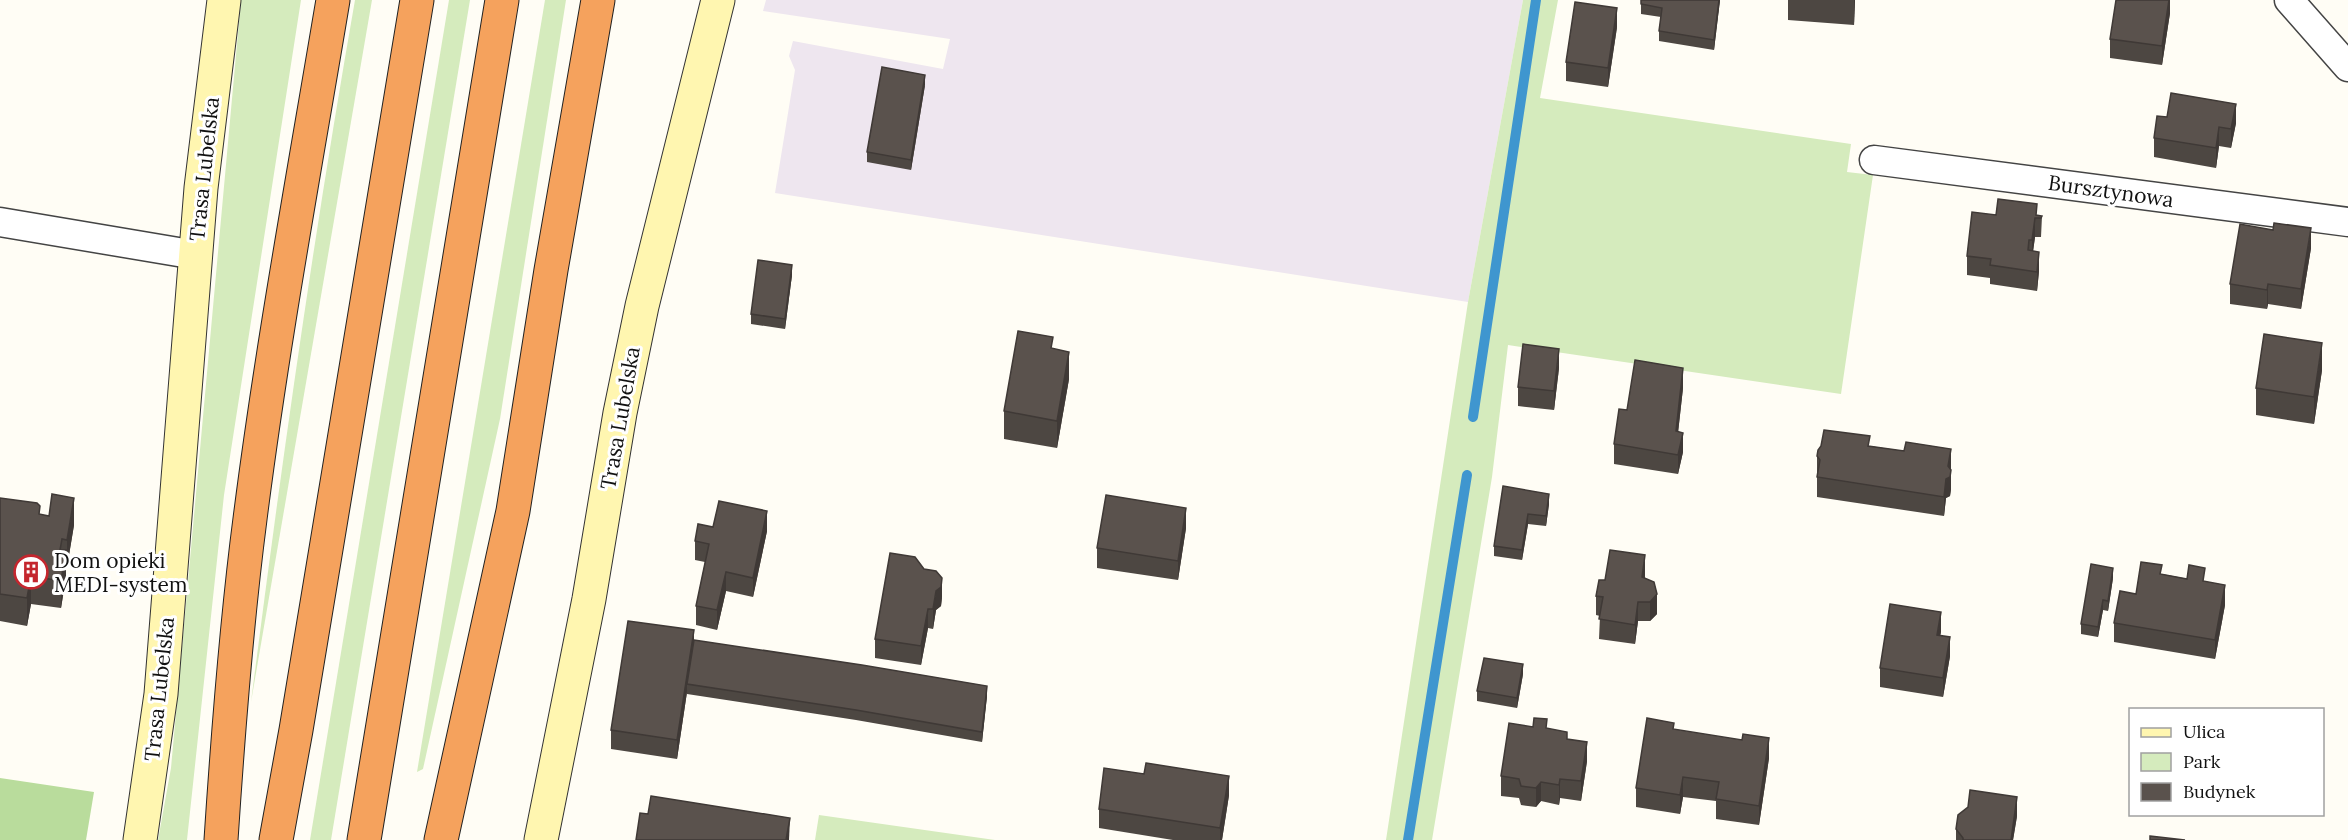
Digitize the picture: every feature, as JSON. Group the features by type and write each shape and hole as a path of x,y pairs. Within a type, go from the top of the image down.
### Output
{"highway":[{"path":"221,840 228,718 250,520 280,320 333,0"},
{"path":"276,840 417,0"},
{"path":"364,840 502,0"},
{"path":"441,840 513,511 551,270 598,0"}],"street":[{"name":"Trasa Lubelska","path":"140,840 161,694 201,188 224,0"},
{"name":"Trasa Lubelska","path":"541,840 587,610 620,413 642,306 718,0"},
{"path":"2289,0 2348,67"},
{"name":"Bursztynowa","path":"1874,160 2348,222"},
{"path":"0,222 196,255"}],"shaded area":[{"path":"766,0 1523,0 1468,302 775,193 795,70 789,56 793,41 943,69 950,39 763,11"}],"green space":[{"path":"241,0 301,0 224,495 187,840 158,840 171,768"},
{"path":"355,0 372,0 251,702 299,350"},
{"path":"449,0 470,0 331,840 310,840"},
{"path":"545,0 566,0 500,419 423,769 417,772"},
{"path":"1523,0 1558,0 1540,98 1851,144 1847,172 1873,175 1841,394 1508,345 1492,477 1432,840 1386,840 1468,302"},
{"path":"0,778 94,792 86,840 0,840"},
{"path":"819,815 995,840 815,840"}],"building":[{"path":"1641,0 1719,0 1714,40 1659,31 1662,8 1641,4"},
{"path":"2116,0 2169,0 2162,46 2110,39"},
{"path":"1575,2 1617,8 1608,68 1566,62"},
{"path":"882,67 925,75 911,160 867,152"},
{"path":"2171,93 2236,104 2231,129 2219,127 2216,148 2154,138 2157,116 2167,117"},
{"path":"1998,199 2037,204 2036,215 2042,216 2035,218 2028,250 2039,252 2037,272 1990,265 1991,259 1967,256 1972,212 1996,215"},
{"path":"2274,223 2311,228 2301,289 2268,284 2267,290 2230,284 2240,224 2273,230"},
{"path":"758,260 792,265 785,319 751,314"},
{"path":"1018,331 1053,337 1051,348 1069,352 1057,421 1004,411"},
{"path":"2264,334 2322,343 2314,397 2256,388"},
{"path":"1523,344 1559,349 1554,391 1518,387"},
{"path":"1635,360 1683,368 1676,431 1683,433 1678,455 1614,444 1619,409 1627,410"},
{"path":"1824,430 1870,436 1868,446 1904,451 1906,442 1951,449 1948,466 1951,470 1950,477 1946,479 1944,497 1817,477 1820,460 1817,456"},
{"path":"1503,486 1549,494 1546,516 1528,514 1522,550 1494,546"},
{"name":"Dom opieki MEDI-system","path":"52,494 74,498 67,540 62,539 60,550 66,550 61,581 31,576 27,598 0,594 0,498 37,503 40,506 39,514 49,516"},
{"path":"1106,495 1186,508 1178,561 1097,548"},
{"path":"719,501 767,511 753,578 726,572 717,610 696,606 709,544 695,541 698,524 713,527"},
{"path":"1610,550 1645,555 1642,577 1654,582 1657,594 1650,602 1638,602 1635,625 1599,619 1603,597 1596,596 1599,580 1605,580"},
{"path":"890,553 915,557 924,569 936,571 942,578 941,587 936,591 933,609 928,609 921,646 875,639"},
{"path":"2141,562 2162,565 2160,574 2187,579 2189,565 2205,568 2203,581 2225,585 2215,640 2114,623 2120,591 2136,594"},
{"path":"2091,564 2113,568 2108,601 2103,600 2098,627 2081,624"},
{"path":"1890,604 1941,612 1937,635 1950,637 1943,678 1880,668"},
{"path":"628,621 694,630 677,740 611,730"},
{"path":"694,640 987,686 982,732 687,684"},
{"path":"1484,658 1523,664 1517,698 1477,691"},
{"path":"1534,718 1547,719 1546,728 1567,732 1567,739 1587,742 1581,781 1560,779 1559,785 1541,782 1536,788 1521,786 1519,779 1501,776 1509,723 1533,727"},
{"path":"1647,718 1674,723 1673,729 1742,740 1743,734 1769,738 1759,806 1716,799 1719,782 1683,777 1680,795 1636,788"},
{"path":"1146,763 1229,776 1220,828 1099,809 1104,768 1144,774"},
{"path":"1970,790 2017,797 2011,840 1963,840 1956,829 1958,815 1968,807"},
{"path":"651,796 790,818 786,840 636,840 640,813 648,814"},
{"path":"2150,836 2185,840 2150,840"}],"waterway":[{"path":"1473,417 1536,0"},
{"path":"1408,840 1467,475"}],"place":[{"name":"Dom opieki MEDI-system","path":"31,572"}]}
